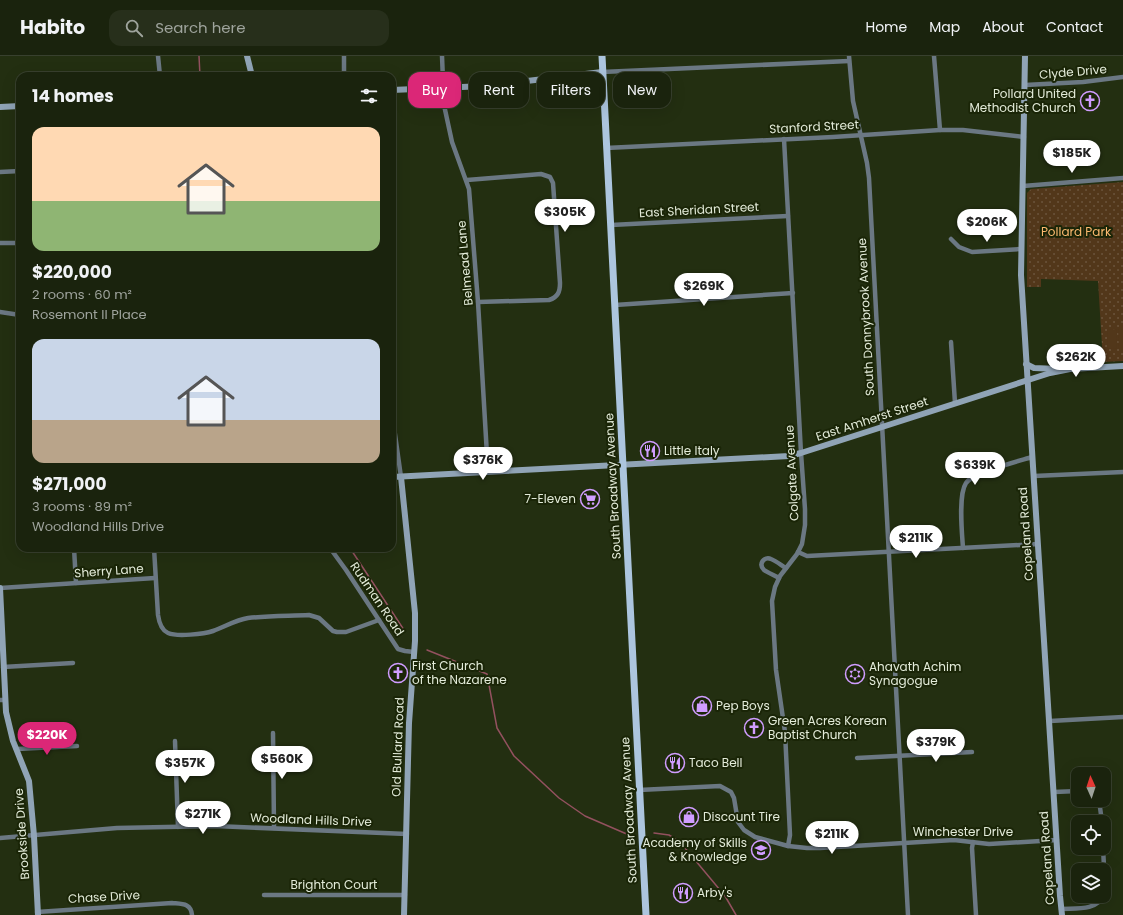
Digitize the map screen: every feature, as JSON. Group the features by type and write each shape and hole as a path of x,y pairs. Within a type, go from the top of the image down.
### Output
{"main road":[{"name":"South Broadway Avenue","path":"602,56 602,72"},
{"name":"South Broadway Avenue","path":"604,108 646,915"}],"street":[{"path":"158,56 160,72"},
{"path":"247,56 251,72"},
{"path":"344,56 344,72"},
{"name":"Belmead Lane","path":"442,56 443,72"},
{"path":"934,56 940,130"},
{"name":"Copeland Road","path":"1025,56 1021,275 1061,912"},
{"path":"602,72 849,58"},
{"name":"South Donnybrook Avenue","path":"849,58 853,101 869,178 908,915"},
{"name":"Clyde Drive","path":"1025,86 1084,82 1123,77"},
{"path":"461,86 492,85 537,80"},
{"path":"396,90 408,89"},
{"path":"0,107 16,106"},
{"name":"Belmead Lane","path":"445,108 452,142 469,189 478,302 488,472"},
{"name":"Stanford Street","path":"606,148 940,130 963,130 1024,137"},
{"name":"Colgate Avenue","path":"784,139 805,509 805,524 802,544 779,578 773,597 772,610 776,670 785,732 790,835 788,846"},
{"path":"0,172 16,171"},
{"path":"467,180 541,174 550,177 553,183 560,284 560,291 558,295 549,300 478,302"},
{"path":"1023,186 1123,178"},
{"name":"East Sheridan Street","path":"611,225 788,216"},
{"path":"951,239 959,247 972,252 1021,249"},
{"path":"0,244 16,243"},
{"path":"615,305 793,293"},
{"path":"0,312 16,314"},
{"path":"951,342 955,403"},
{"path":"1026,364 1034,368 1064,370"},
{"name":"East Amherst Street","path":"396,478 789,456 1027,380 1064,370 1123,366"},
{"name":"Old Bullard Road","path":"396,445 415,614 409,723 404,915"},
{"path":"963,548 961,500 966,483 970,478 979,474 1032,457"},
{"path":"1034,476 1123,472"},
{"path":"798,552 807,556 1038,544"},
{"path":"74,552 76,583"},
{"path":"154,552 155,578"},
{"name":"Rudman Road","path":"333,552 398,649 405,652 414,652"},
{"path":"779,578 764,570 762,560 765,558 770,558 786,568"},
{"name":"Sherry Lane","path":"0,588 155,578 159,622 167,633 174,634 213,631 234,621 247,618 309,615 318,618 333,631 337,632 346,632 379,620"},
{"name":"Brookside Drive","path":"0,588 3,667 2,700 8,726 29,781 34,836 38,913"},
{"path":"3,667 73,663"},
{"path":"1050,721 1123,717"},
{"path":"273,733 274,828"},
{"path":"175,741 178,827"},
{"path":"17,749 77,746"},
{"path":"857,758 900,757 972,752"},
{"name":"Winchester Drive","path":"639,790 714,786 726,788 731,792 734,798 738,822 742,828 755,837 788,846 820,848 954,840 989,844 1057,840"},
{"path":"1054,792 1071,791"},
{"name":"Woodland Hills Drive","path":"0,838 117,828 178,827 274,828 406,834"},
{"path":"973,842 972,848 976,915"},
{"name":"Brighton Court","path":"264,895 405,895"},
{"name":"Chase Drive","path":"38,913 172,903 187,905 190,907 192,915"},
{"path":"1061,912 1094,906 1098,903"}],"green space":[{"name":"Pollard Park","path":"1123,182 1123,361 1103,362 1098,281 1041,279 1041,287 1027,287 1027,193 1031,189"},
{"path":"1116,329 1117,348 1108,349 1107,330"},
{"path":"1118,329 1123,329 1123,348 1119,348"}],"waterway":[{"path":"199,56 200,72"},
{"path":"353,552 404,630"},
{"path":"427,650 487,674 497,728 514,756 559,798 585,816 629,835"},
{"path":"654,833 669,835 680,842 725,896 736,915"}],"place":[{"name":"Pollard United Methodist Church","path":"1090,101"},
{"name":"Little Italy","path":"650,451"},
{"name":"7-Eleven","path":"590,499"},
{"name":"First Church of the Nazarene","path":"398,673"},
{"name":"Ahavath Achim Synagogue","path":"855,674"},
{"name":"Pep Boys","path":"702,706"},
{"name":"Green Acres Korean Baptist Church","path":"754,728"},
{"name":"Taco Bell","path":"675,763"},
{"name":"Discount Tire","path":"689,817"},
{"name":"Academy of Skills & Knowledge","path":"761,850"},
{"name":"Arby's","path":"683,893"}]}
